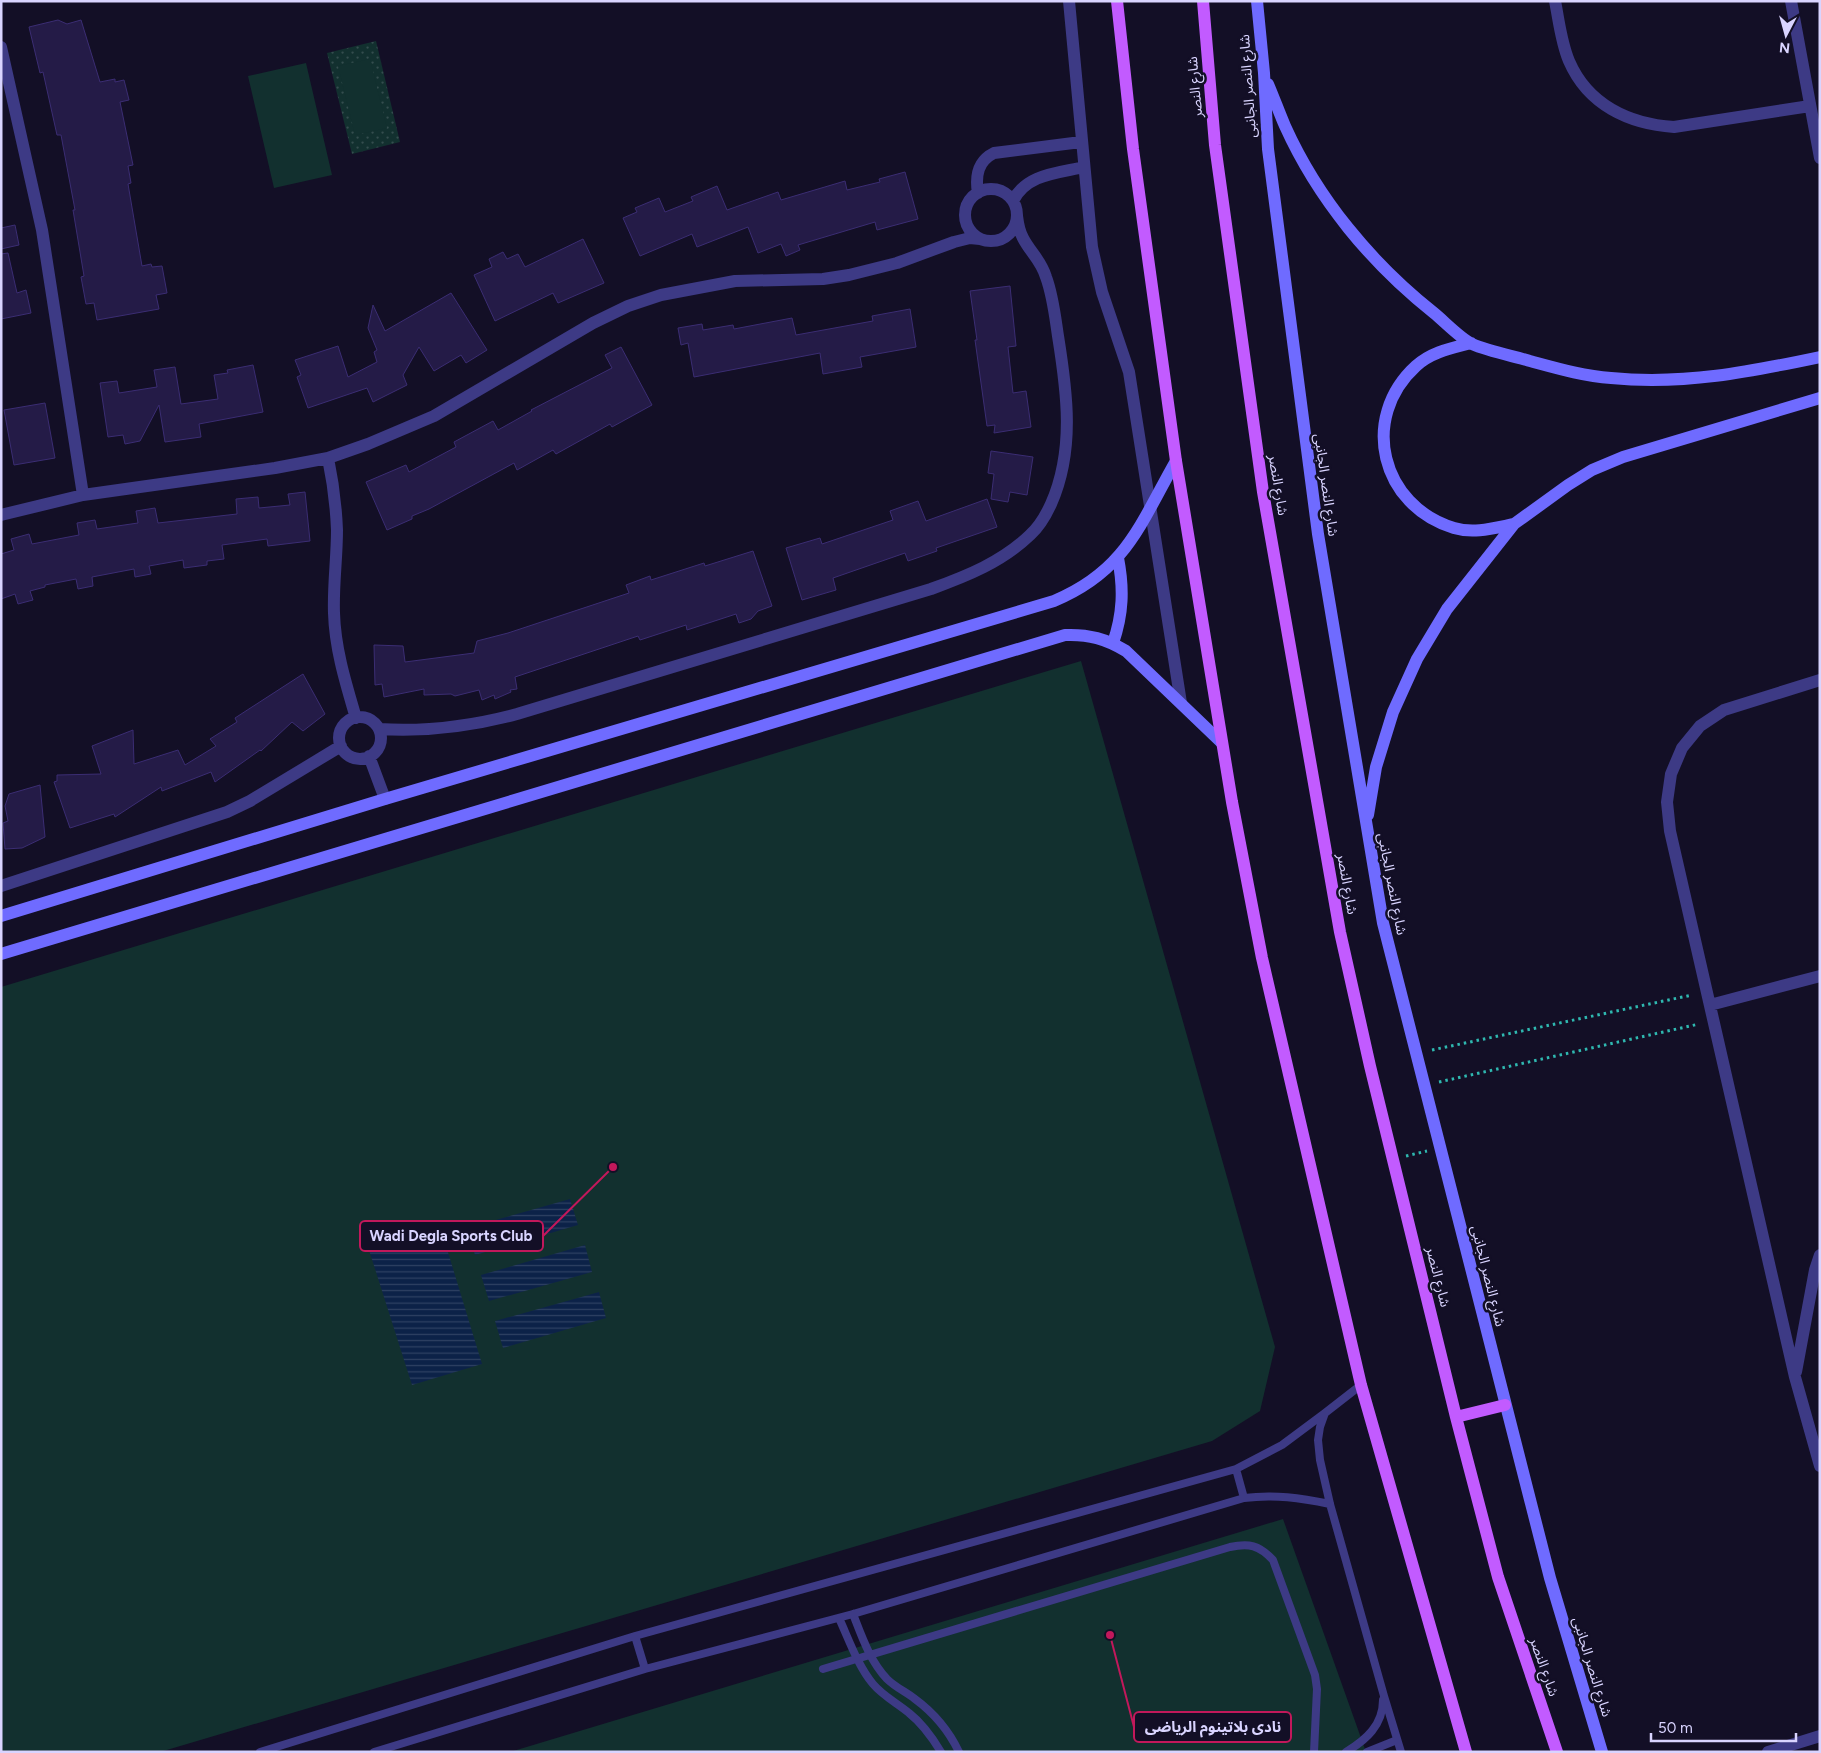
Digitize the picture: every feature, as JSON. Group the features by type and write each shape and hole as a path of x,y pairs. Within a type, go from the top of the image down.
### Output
{"main road":[{"path":"1117,1 1132,150 1176,461 1222,744 1262,958 1361,1385 1466,1752"},
{"name":"شارع النصر","path":"1203,1 1215,145 1263,492 1340,932 1456,1417 1498,1577 1557,1752"},
{"path":"1456,1417 1505,1405"}],"street":[{"path":"1068,1 1092,247 1102,292 1129,372 1180,703"},
{"name":"شارع النصر الجانبى","path":"1257,1 1264,73 1268,150 1318,534 1383,923 1439,1149 1550,1578 1602,1752"},
{"path":"1555,1 1563,42 1570,62 1580,81 1595,97 1612,110 1631,120 1652,125 1674,127 1810,106"},
{"path":"1791,1 1820,158"},
{"path":"1,46 42,230 83,495"},
{"path":"1264,73 1285,126 1312,177 1344,224 1382,267 1424,306 1471,344 1562,370 1609,378 1650,381 1746,373 1820,357"},
{"path":"978,192 976,176 978,168 983,161 994,153 1081,142"},
{"path":"1013,201 1020,189 1031,181 1084,167"},
{"path":"944,245 965,218 966,208 970,199 978,192 993,189 1008,195 1013,201 1022,236 1029,248"},
{"path":"965,218 972,234 988,241 1004,237 1011,232 1017,216"},
{"path":"379,729 420,730 485,722 517,714 931,589 969,575 997,561 1016,547 1032,534 1045,516 1058,489 1064,466 1067,441 1066,397 1051,294 1042,266 1037,256 1029,248 1022,243 1004,237"},
{"path":"1,515 83,495 275,468 328,458 375,442 434,416 593,323 628,306 661,295 735,281 823,279 849,275 897,263 959,240 980,238"},
{"path":"1471,344 1442,350 1416,365 1397,387 1385,414 1383,444 1390,473 1405,498 1428,517 1455,529 1485,531 1514,524"},
{"path":"1366,825 1376,767 1393,712 1417,659 1447,609 1514,524 1568,485 1599,467 1623,457 1820,398"},
{"path":"328,458 334,484 337,528 334,605 336,632 342,667 356,718"},
{"path":"1,916 385,799 1054,601 1089,584 1118,558 1137,532 1176,461"},
{"path":"1113,643 1122,608 1123,592 1118,558"},
{"path":"1,954 1065,635 1083,634 1113,643 1126,651 1222,744"},
{"path":"1820,680 1724,710 1700,726 1682,748 1671,774 1667,802 1670,830 1795,1377 1820,1466"},
{"path":"356,718 369,719 379,729 380,742 374,753 369,756 356,758 350,756 341,746 340,734 342,728 345,723 356,718"},
{"path":"1,886 227,812 250,801 341,746"},
{"path":"369,756 385,799"},
{"path":"1710,1005 1820,976"},
{"path":"1795,1377 1815,1270 1820,1255"},
{"path":"1768,1752 1820,1736"}],"lane":[{"path":"260,1752 635,1636 1236,1469 1282,1445 1361,1385"},
{"path":"1325,1413 1318,1440 1320,1460 1330,1504 1401,1752"},
{"path":"1236,1469 1244,1498"},
{"path":"374,1752 645,1669 840,1618 1244,1498 1262,1496 1285,1497 1330,1504"},
{"path":"823,1669 1230,1547 1254,1546 1265,1551 1274,1560 1312,1661 1317,1689 1314,1752"},
{"path":"853,1614 869,1654 888,1680 922,1705 938,1720 959,1752"},
{"path":"840,1618 858,1658 872,1683 921,1723 941,1752"},
{"path":"635,1636 645,1669"},
{"path":"1346,1752 1368,1736 1376,1727 1383,1707 1384,1696"},
{"path":"1367,1752 1397,1740"}],"path":[{"path":"1416,1054 1707,992"},
{"path":"1424,1085 1714,1021"},
{"path":"1393,1159 1439,1149"}],"green space":[{"path":"376,41 400,142 352,154 327,53"},
{"path":"370,59 387,128 355,135 338,66"},
{"path":"306,63 332,175 274,188 248,76"},
{"path":"1081,661 1275,1347 1260,1411 1212,1441 160,1752 1,1752 1,987"},
{"path":"1283,1519 1366,1752 510,1752"}],"water":[{"path":"570,1199 578,1225 475,1255 467,1228"},
{"path":"440,1226 482,1364 412,1385 368,1247"},
{"path":"585,1245 592,1272 489,1301 481,1275"},
{"path":"599,1292 606,1318 503,1348 495,1321"}],"building":[{"path":"58,20 67,24 81,20 100,82 115,79 115,82 124,80 129,100 120,102 133,165 128,166 131,183 128,184 142,266 151,264 152,267 162,266 167,293 156,295 159,309 97,320 94,303 86,304 81,277 84,276 73,210 75,210 61,135 57,135 43,72 40,73 29,27"},
{"path":"905,172 918,219 877,230 875,222 798,245 800,250 786,256 781,244 758,253 748,227 697,247 692,234 640,256 623,218 637,212 635,208 659,198 665,212 693,201 691,197 717,186 727,210 778,192 781,200 845,181 847,190 880,182 879,179"},
{"path":"15,225 19,245 1,249 1,228"},
{"path":"583,239 604,283 558,303 553,293 495,321 474,275 492,267 489,259 503,252 507,259 518,254 525,267"},
{"path":"8,253 17,293 26,290 31,313 1,319 1,254"},
{"path":"1010,286 1016,346 1008,347 1013,393 1026,391 1031,427 994,433 995,425 987,426 970,291"},
{"path":"451,293 487,350 466,363 461,355 434,371 419,347 403,375 407,385 373,402 367,388 308,408 297,377 301,375 295,360 338,346 348,377 377,362 374,352 377,350 368,328 373,305 385,331"},
{"path":"910,309 916,347 860,357 862,367 823,374 820,353 694,377 688,343 681,345 678,328 702,324 703,330 733,325 734,329 792,318 796,335 873,321 872,316"},
{"path":"621,347 652,405 612,427 610,424 556,454 553,450 517,470 514,463 429,509 412,516 412,519 387,530 366,482 406,465 409,472 456,447 454,442 493,421 498,430 531,410 612,368 605,355"},
{"path":"253,365 263,412 199,424 201,437 165,442 159,405 140,441 125,444 123,435 108,437 100,383 117,381 119,393 157,387 154,370 175,367 181,404 218,399 214,375 228,373 227,370"},
{"path":"45,403 55,458 14,465 4,410"},
{"path":"991,451 1033,457 1027,495 1010,492 1008,502 991,499 994,474 988,473"},
{"path":"305,492 310,541 268,546 267,539 222,545 224,559 207,561 207,565 184,568 183,560 149,566 151,574 135,577 134,569 92,577 93,586 78,589 76,579 45,585 45,587 30,591 33,600 18,604 15,594 1,599 1,554 14,550 11,539 29,534 32,544 79,535 77,523 95,520 97,529 138,523 136,511 155,508 158,523 237,514 236,499 258,497 259,508 290,505 288,494"},
{"path":"987,499 997,527 936,548 937,551 908,561 905,553 833,578 836,590 802,600 786,548 820,538 822,544 893,520 890,511 918,501 926,521"},
{"path":"753,551 772,606 758,611 751,619 739,623 736,614 687,630 686,625 640,640 638,636 515,677 517,689 510,690 511,692 495,699 494,695 482,700 479,690 455,696 451,694 424,695 424,689 384,697 382,684 375,685 374,645 403,646 405,662 474,653 477,641 508,633 629,593 626,585 650,576 651,580 704,563 705,566"},
{"path":"303,674 325,714 303,731 292,722 261,751 215,782 211,772 162,791 161,787 115,817 114,814 70,828 54,782 57,781 57,775 101,774 92,746 133,730 134,764 178,750 185,765 216,746 210,739 237,722 235,718"},
{"path":"40,785 45,837 22,848 5,849 3,823 8,821 5,806 9,794"}],"place":[{"name":"Wadi Degla Sports Club","path":"613,1167"},
{"name":"نادى بلاتينوم الرياضى","path":"1110,1635"}]}
